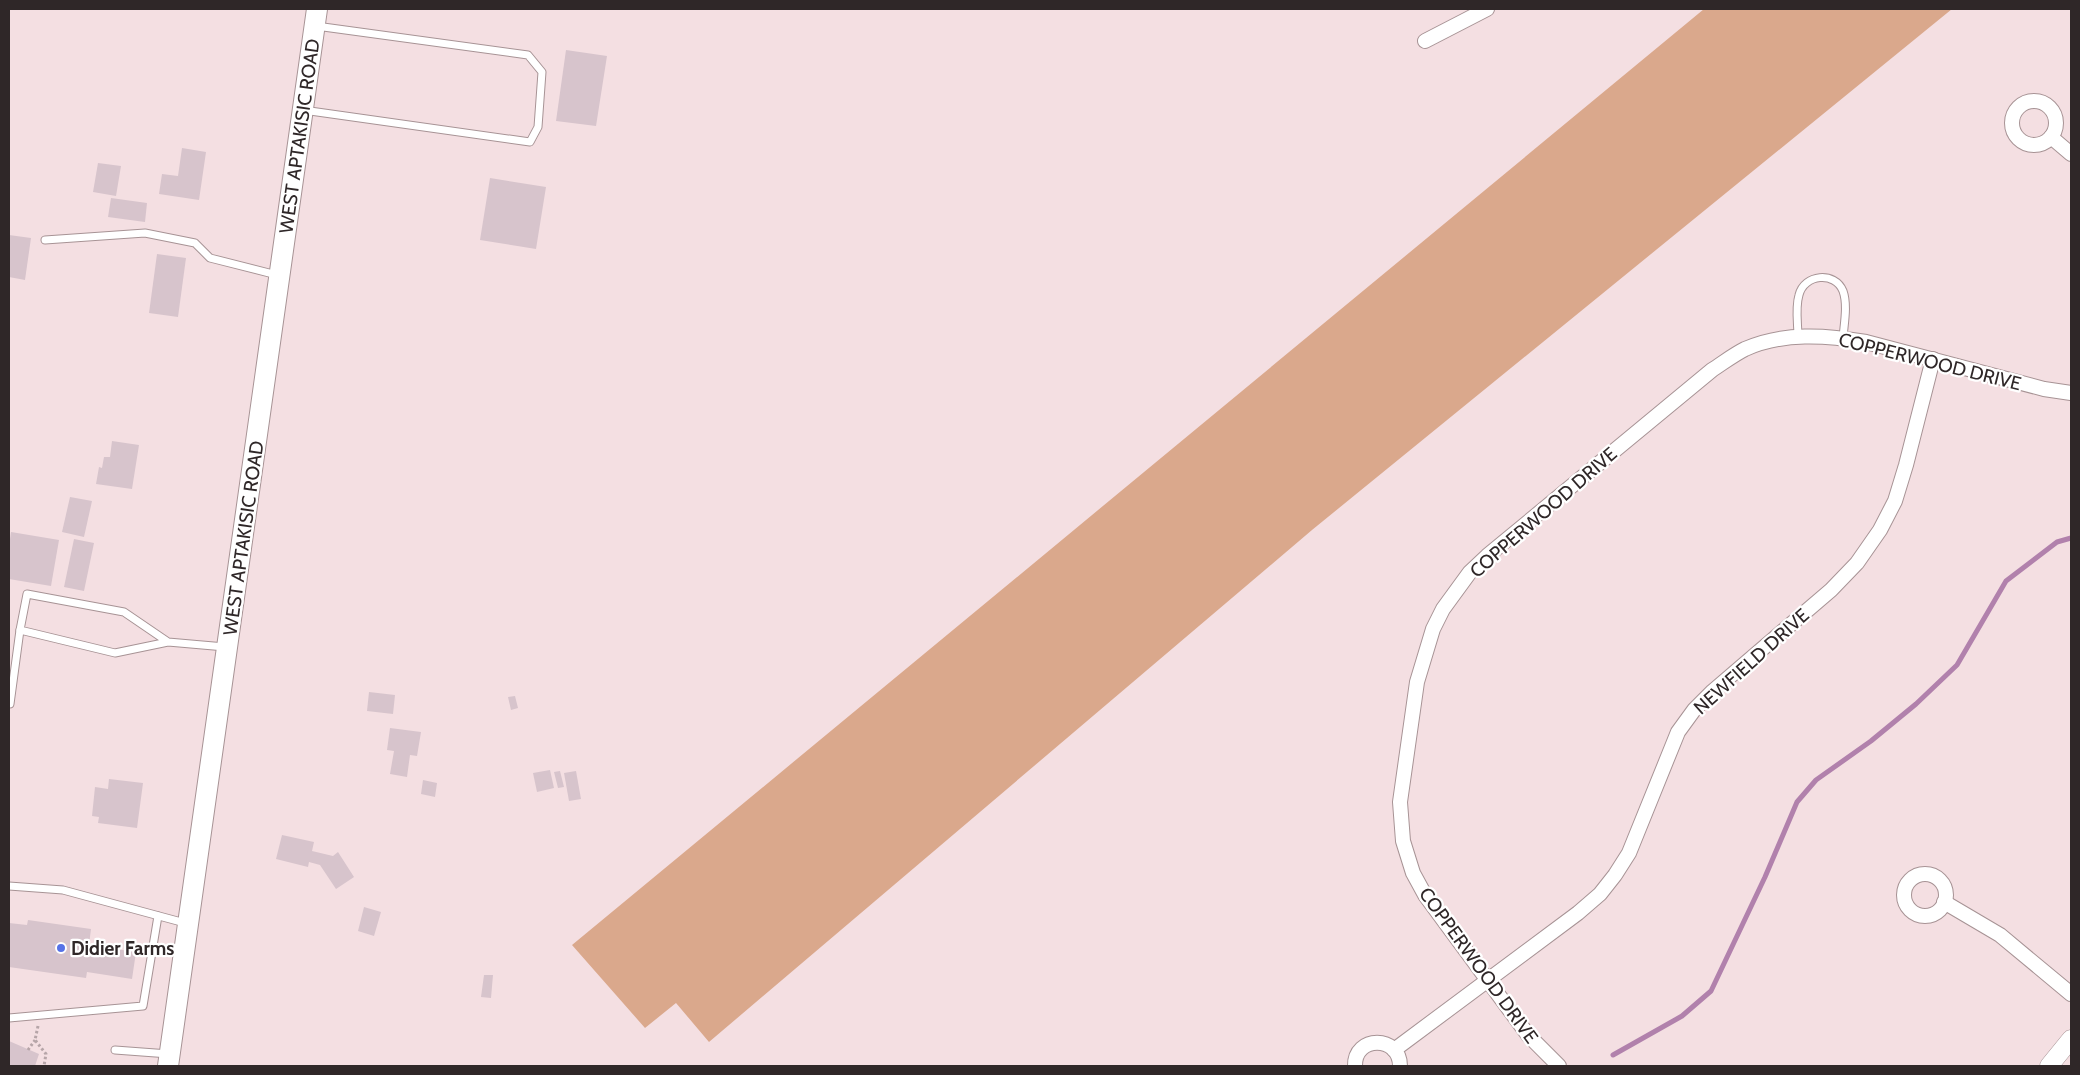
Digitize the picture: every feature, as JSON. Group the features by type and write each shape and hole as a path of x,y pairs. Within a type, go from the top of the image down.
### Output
{"main road":[{"name":"WEST APTAKISIC ROAD","path":"169,1060 316,17"}],"street":[{"path":"1425,41 1487,9"},
{"path":"2051,137 2071,154"},
{"name":"COPPERWOOD DRIVE","path":"1559,1066 1528,1036 1425,895 1413,873 1403,841 1400,802 1417,682 1436,622 1443,609 1470,572 1712,370 1744,350 1766,342 1798,337 1843,338 1933,359 2044,389 2071,393"},
{"name":"NEWFIELD DRIVE","path":"1394,1050 1578,913 1600,894 1615,875 1629,853 1678,732 1694,710 1713,691 1831,590 1857,563 1880,530 1894,501 1933,359"},
{"path":"1944,902 2000,936 2071,994"},
{"path":"2048,1066 2071,1039"},
{"path":"1355,1066 1356,1055 1367,1044 1381,1042 1394,1050 1398,1056 1400,1066"}],"lane":[{"path":"303,110 530,142 538,127 542,72 528,55 316,17"},
{"path":"45,240 145,233 195,243 210,258 280,276"},
{"path":"1798,337 1799,294 1803,286 1811,280 1823,277 1834,281 1843,291 1845,300 1843,338"},
{"path":"9,704 27,594 124,612 168,642"},
{"path":"20,630 115,654 168,642 228,647"},
{"path":"9,886 63,890 188,924"},
{"path":"9,1018 143,1006 158,916"},
{"path":"115,1050 169,1060"}],"path":[{"path":"28,1050 35,1040 39,1015"},
{"path":"35,1040 46,1054 44,1066"}],"shaded area":[{"path":"1704,9 1952,9 1312,530 709,1042 676,1003 645,1028 572,945"}],"building":[{"path":"566,50 607,56 596,126 556,121"},
{"path":"182,148 206,152 199,200 159,194 162,174 178,176"},
{"path":"98,163 121,166 116,196 93,192"},
{"path":"490,178 546,187 536,249 480,240"},
{"path":"111,198 147,203 145,222 108,217"},
{"path":"9,235 31,238 25,280 9,277"},
{"path":"157,254 186,258 178,317 149,313"},
{"path":"112,441 139,445 132,489 96,484 99,467 102,468 104,457 110,457"},
{"path":"70,497 92,501 84,537 62,532"},
{"path":"11,532 59,540 51,586 9,579"},
{"path":"74,539 94,543 84,591 64,587"},
{"path":"369,692 395,695 393,714 367,711"},
{"path":"515,696 518,708 511,710 508,697"},
{"path":"390,728 421,732 417,756 410,755 407,777 390,774 394,751 387,750"},
{"path":"550,770 554,788 537,792 533,773"},
{"path":"560,771 564,787 558,788 554,772"},
{"path":"576,771 581,799 569,801 564,773"},
{"path":"109,779 143,783 137,828 98,823 99,817 92,816 95,787 108,789"},
{"path":"423,780 437,783 435,797 421,794"},
{"path":"282,835 314,842 312,851 333,856 338,852 354,877 336,889 320,865 309,862 308,867 276,859"},
{"path":"364,907 381,912 374,936 358,931"},
{"name":"Didier Farms","path":"28,920 91,929 89,945 136,952 132,979 87,972 86,978 9,967 9,923 27,925"},
{"path":"484,975 493,975 491,998 481,997"},
{"path":"9,1041 39,1054 35,1066 9,1066"}],"waterway":[{"path":"1613,1055 1682,1016 1711,991 1765,877 1797,802 1816,780 1871,741 1916,704 1957,665 2006,581 2057,542 2071,538"}],"place":[{"name":"Didier Farms","path":"61,948"}]}
